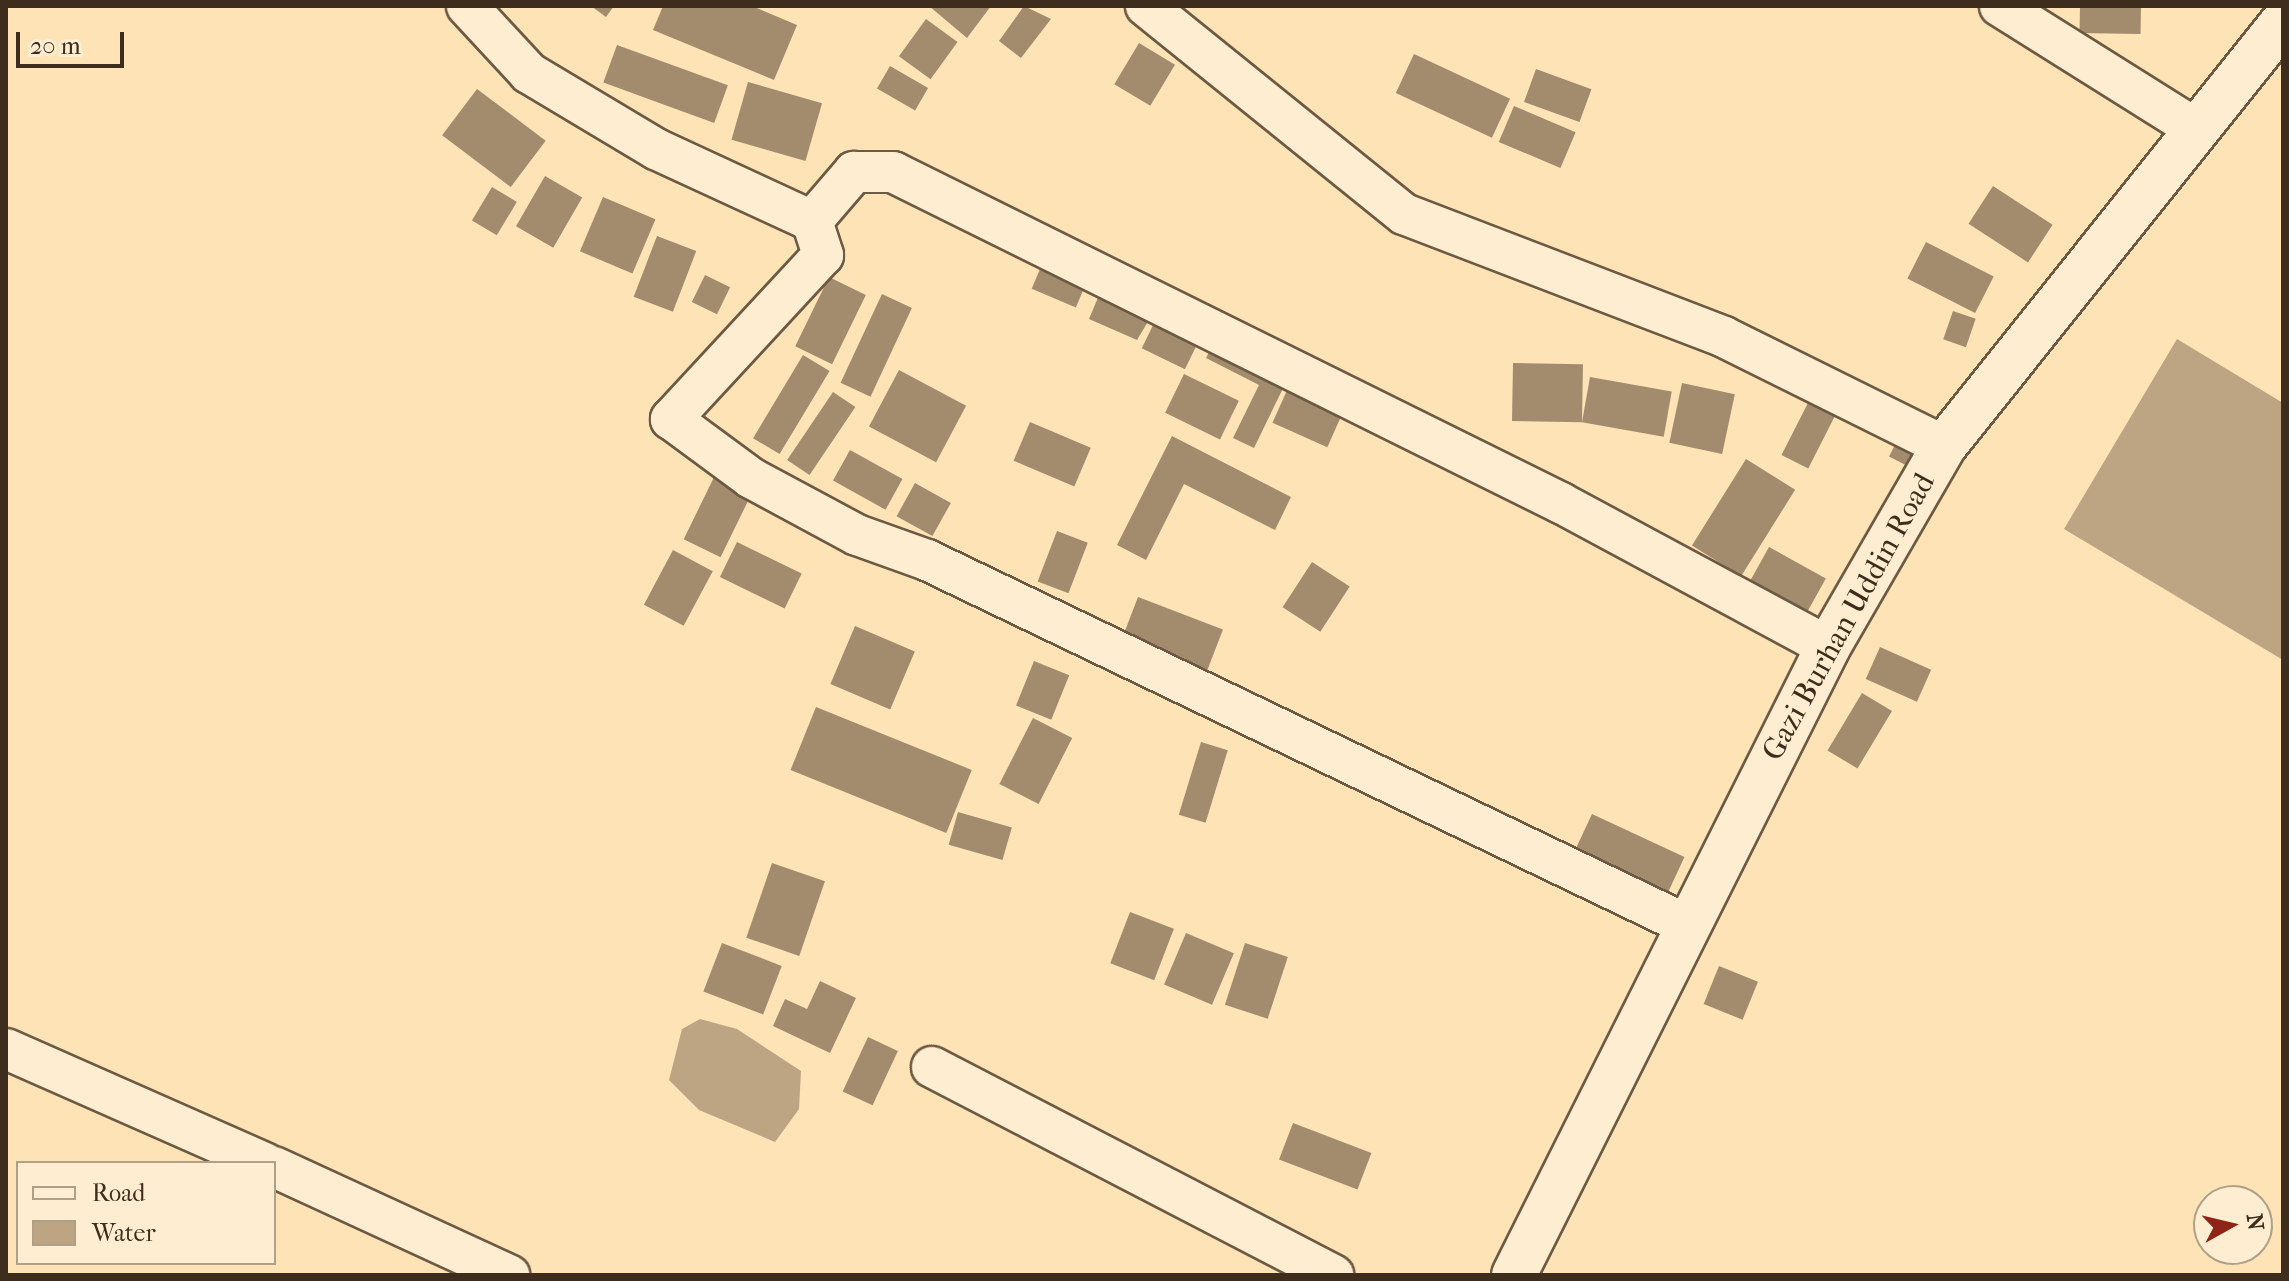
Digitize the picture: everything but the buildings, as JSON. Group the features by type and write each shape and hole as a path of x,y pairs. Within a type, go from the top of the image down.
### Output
{"street":[{"path":"467,6 529,73 656,149 812,221 823,255 671,419 751,478 857,535 927,560 1685,924"},
{"path":"1146,6 1404,214 1724,337 1944,446"},
{"path":"2000,6 2196,129"},
{"name":"Gazi Burhan Uddin Road","path":"1514,1275 1685,924 1828,647 1944,446 2283,22"},
{"path":"812,221 854,172 893,172 1561,503 1828,647"},
{"path":"6,1049 260,1161"},
{"path":"932,1067 1333,1275"},
{"path":"276,1168 509,1275"}],"water":[{"path":"2177,339 2283,403 2283,660 2064,529"},
{"path":"700,1019 737,1029 801,1071 799,1109 775,1142 699,1110 669,1080 682,1029"}]}
